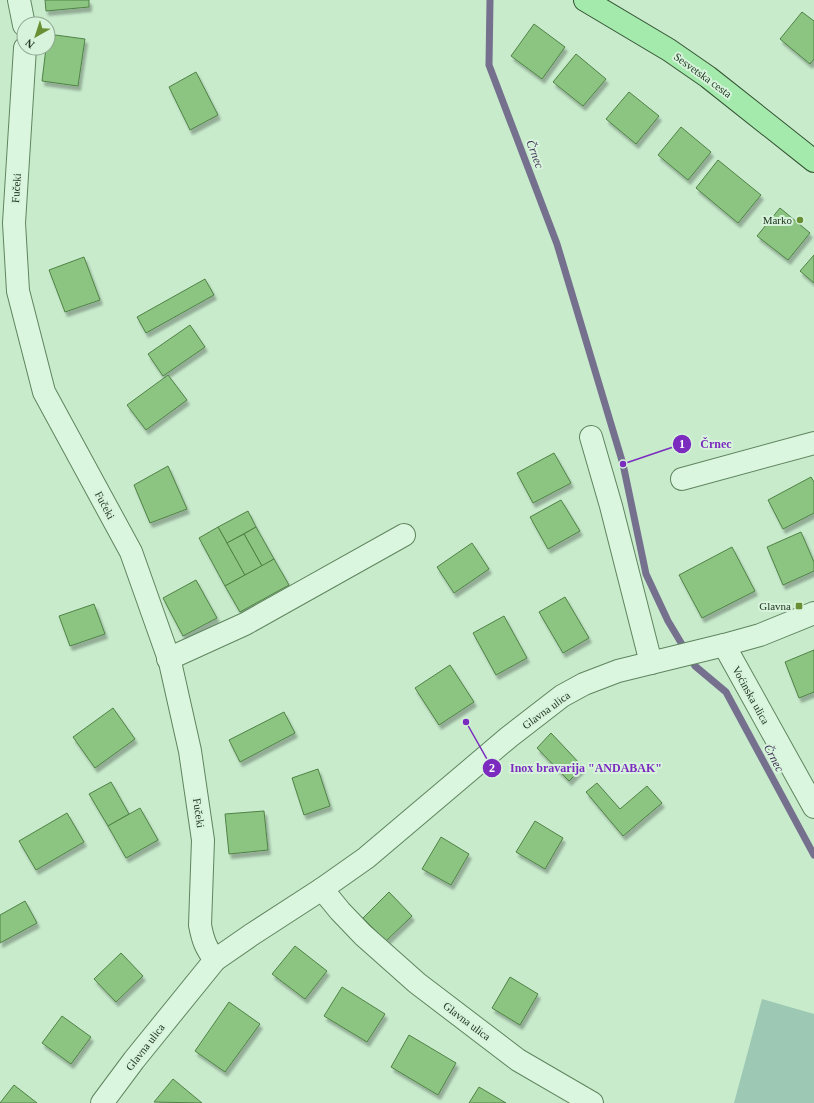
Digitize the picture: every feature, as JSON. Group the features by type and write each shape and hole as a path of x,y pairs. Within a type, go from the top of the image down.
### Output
{"main road":[{"name":"Sesvetska cesta","path":"585,0 662,46 708,77 814,161"}],"street":[{"path":"19,0 22,16"},
{"name":"Fučeki","path":"24,56 7,220 18,291 44,392 131,552 168,659 190,752 203,840 200,925 202,938 207,950 215,960"},
{"path":"591,438 621,543 651,663"},
{"path":"682,479 814,443"},
{"path":"168,659 245,624 404,535"},
{"name":"Glavna ulica","path":"102,1103 215,960 366,858 509,737 562,696 589,682 618,672 760,635 814,613"},
{"name":"Voćinska ulica","path":"724,645 814,807"},
{"name":"Glavna ulica","path":"322,889 363,934 417,983 518,1060 592,1103"}],"green space":[{"path":"762,999 814,1014 814,1103 734,1103"}],"building":[{"path":"45,0 89,0 89,7 46,11"},
{"path":"802,12 814,21 814,59 810,64 780,39"},
{"path":"534,24 565,47 542,79 511,56"},
{"path":"56,35 85,39 78,86 42,81 45,56 56,56"},
{"path":"576,54 606,79 583,106 553,82"},
{"path":"196,72 218,115 190,130 169,87"},
{"path":"629,92 659,116 636,144 606,119"},
{"path":"681,127 711,152 688,180 658,155"},
{"path":"718,160 761,195 738,223 696,188"},
{"path":"780,208 810,233 788,260 757,236"},
{"path":"814,255 814,283 800,271"},
{"path":"84,257 100,300 65,312 49,270"},
{"path":"205,279 214,295 146,333 137,317"},
{"path":"190,325 205,347 163,376 148,354"},
{"path":"168,375 187,400 146,430 127,405"},
{"path":"554,453 571,483 533,503 517,473"},
{"path":"168,466 187,509 150,523 134,485"},
{"path":"811,477 814,482 814,513 783,529 768,500"},
{"path":"561,500 580,531 548,549 530,517"},
{"path":"248,511 256,527 227,543 218,527"},
{"path":"218,527 245,575 225,586 199,538"},
{"path":"256,527 274,559 262,566 244,534"},
{"path":"801,532 814,562 814,571 783,585 767,547"},
{"path":"244,534 262,566 245,575 227,543"},
{"path":"472,543 489,569 454,593 437,567"},
{"path":"732,547 755,591 702,618 679,575"},
{"path":"274,559 289,585 240,612 225,586"},
{"path":"196,580 217,618 183,636 163,598"},
{"path":"565,597 589,638 563,653 539,612"},
{"path":"94,604 105,634 70,646 59,616"},
{"path":"504,616 527,658 496,675 473,633"},
{"path":"814,650 814,692 799,698 785,662"},
{"path":"450,665 474,702 439,725 415,688"},
{"path":"113,708 135,739 95,768 73,737"},
{"path":"284,712 295,733 240,762 229,740"},
{"path":"551,733 583,767 569,781 537,748"},
{"path":"318,769 330,806 304,815 292,778"},
{"path":"111,782 129,814 108,826 89,794"},
{"path":"597,783 620,809 647,786 662,803 623,836 586,792"},
{"path":"140,808 158,840 126,858 108,826"},
{"path":"264,811 268,850 229,854 225,814"},
{"path":"67,813 84,842 36,870 19,841"},
{"path":"535,821 563,838 545,869 516,852"},
{"path":"441,837 469,854 451,885 422,869"},
{"path":"389,892 412,916 386,941 363,918"},
{"path":"25,901 37,923 0,943 0,915"},
{"path":"295,946 327,971 305,999 272,974"},
{"path":"121,953 143,976 116,1002 94,979"},
{"path":"510,977 538,994 520,1025 492,1008"},
{"path":"342,987 385,1014 367,1042 324,1016"},
{"path":"229,1002 260,1024 225,1072 195,1051"},
{"path":"62,1016 91,1037 71,1064 42,1043"},
{"path":"409,1035 456,1063 438,1095 391,1067"},
{"path":"173,1079 202,1103 154,1102"},
{"path":"14,1085 37,1103 0,1103"},
{"path":"479,1087 506,1103 469,1103"}],"waterway":[{"name":"Črnec","path":"490,0 489,65 557,244 623,464 646,574 668,621 695,666 726,692 814,855"}],"place":[{"name":"Marko","path":"800,220"},
{"name":"Črnec","path":"623,464"},
{"name":"Glavna","path":"799,606"},
{"name":"Inox bravarija \"ANDABAK\"","path":"466,722"}]}
